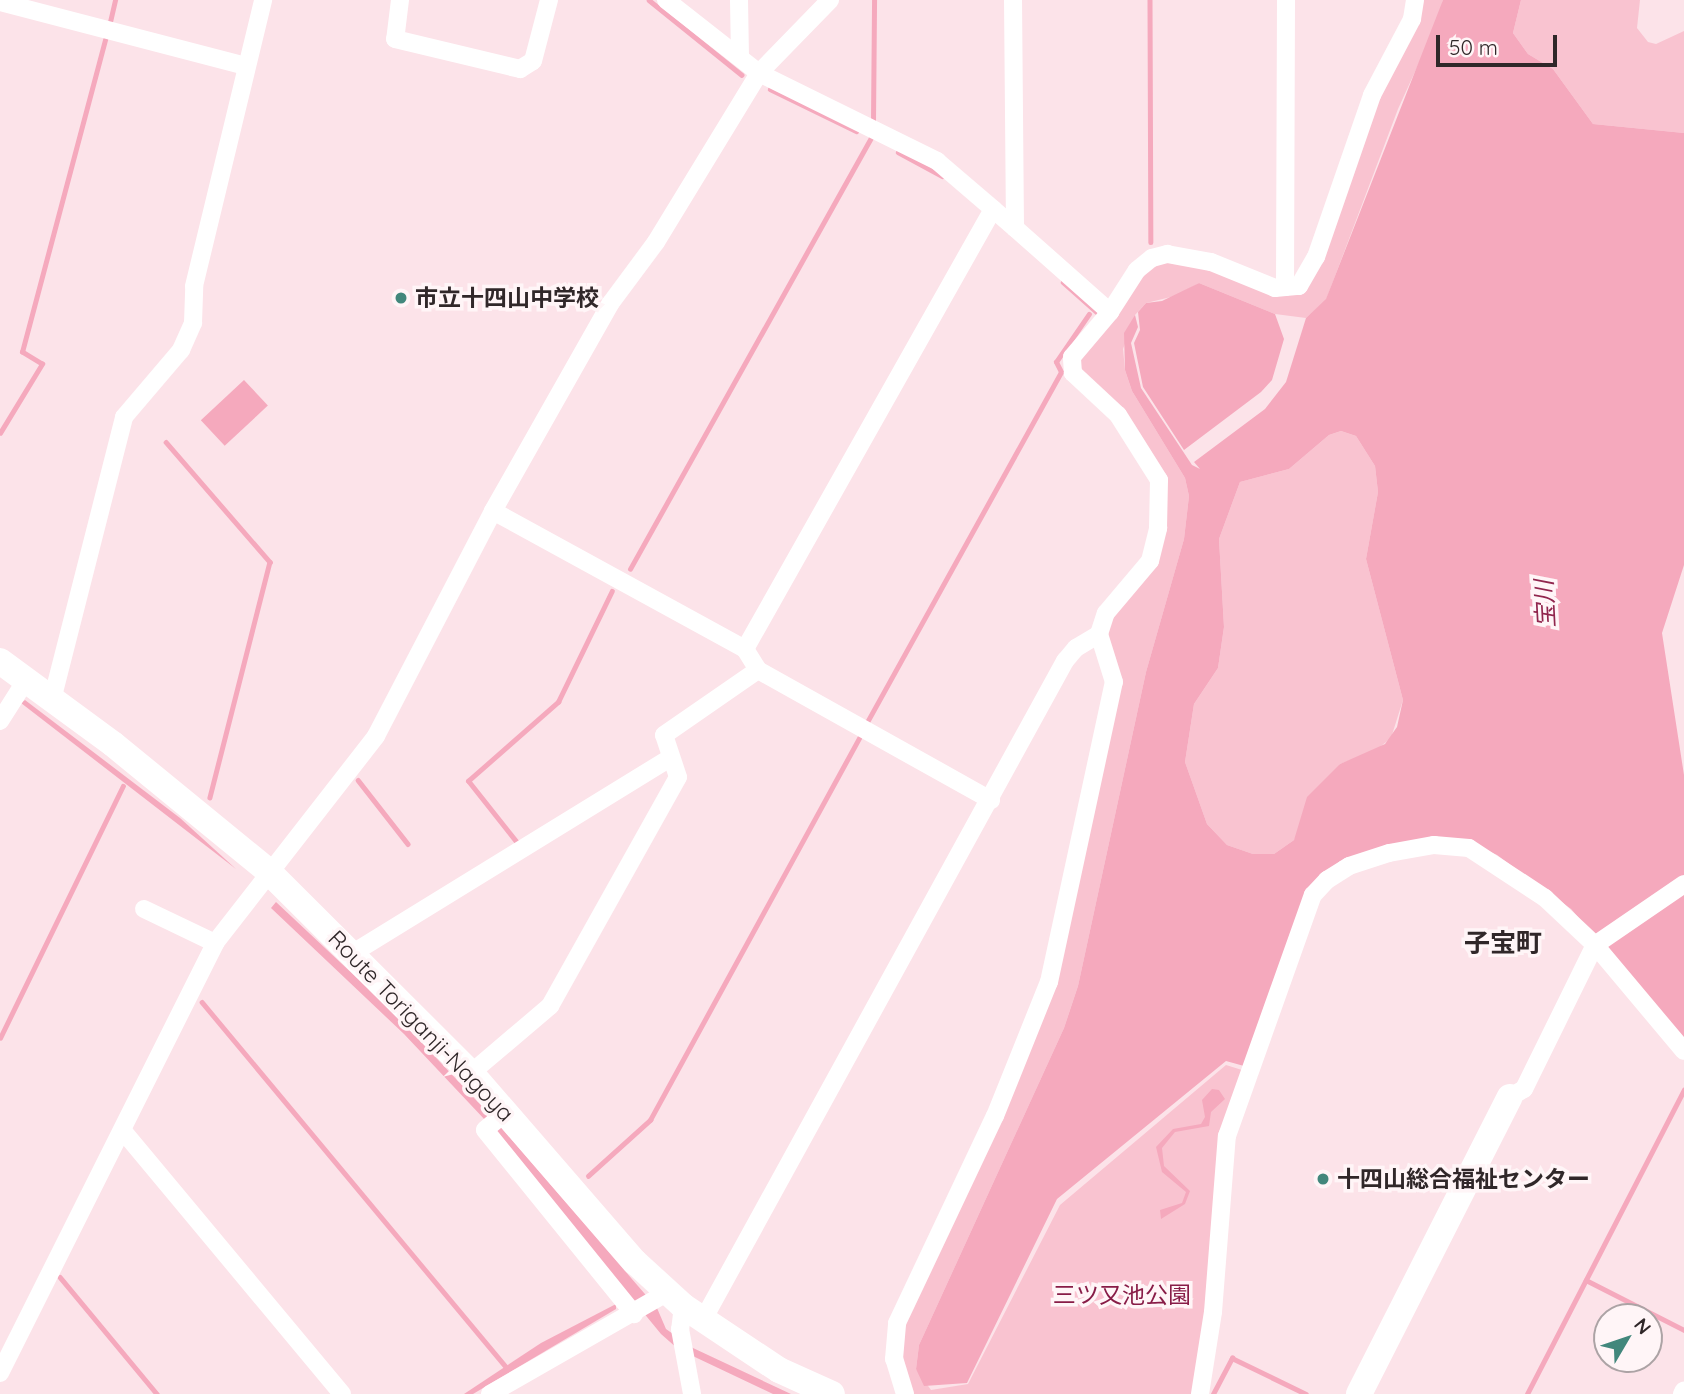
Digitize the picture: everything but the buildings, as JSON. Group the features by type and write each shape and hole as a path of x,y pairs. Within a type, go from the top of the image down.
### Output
{"main road":[{"name":"Route Toriganji-Nagoya","path":"0,662 268,871 354,953 471,1073 497,1120 678,1309 779,1370 832,1394"},
{"path":"1359,1394 1510,1097"}],"street":[{"path":"52,700 124,417 181,350 193,323 190,304 263,0"},
{"path":"400,0 395,39 520,69 533,61 549,0"},
{"path":"666,0 759,73 937,161 1110,312"},
{"path":"739,0 740,57"},
{"path":"1,1369 215,943 268,871 376,736 493,511 610,304 656,242 759,73 830,0"},
{"path":"1013,0 1016,228"},
{"path":"1285,287 1286,0"},
{"path":"692,1394 678,1309 866,1016 991,800 1065,661 1099,634 1106,613 1150,561 1161,493 1159,480 1118,415 1070,365 1072,357 1110,312 1137,270 1167,254 1211,262 1275,288 1299,286 1316,257 1372,95 1412,19 1415,0"},
{"path":"0,2 246,66"},
{"path":"745,649 993,209"},
{"path":"493,511 745,649 758,670 991,800"},
{"path":"905,1394 894,1359 897,1323 995,1116 1049,982 1114,682 1099,634"},
{"path":"471,1073 550,1006 678,777 664,736 673,726 758,670"},
{"path":"0,722 26,680"},
{"path":"354,953 670,758"},
{"path":"1200,1394 1213,1312 1227,1136 1313,895 1349,866 1389,853 1454,844 1469,848 1545,898 1595,945 1684,1051"},
{"path":"1510,1097 1524,1089 1595,945 1684,884"},
{"path":"144,909 215,943"},
{"path":"497,1120 485,1130 636,1313"},
{"path":"123,1130 342,1394"},
{"path":"490,1394 543,1360 636,1313 678,1309"}],"green space":[{"name":"三ツ又池公園","path":"1420,0 1443,0 1438,21 1398,109 1326,300 1306,318 1275,314 1199,283 1175,296 1146,303 1135,315 1123,349 1125,370 1132,391 1185,478 1189,496 1184,539 1146,672 1078,986 1064,1028 919,1345 916,1369 931,1390 968,1384 1060,1205 1226,1065 1258,1075 1232,1141 1204,1394 909,1394 899,1362 901,1324 1035,1035 1116,696 1107,640 1109,613 1150,564 1167,494 1072,365 1150,267 1173,260 1291,293"},
{"path":"1521,0 1640,0 1637,28 1648,42 1656,44 1684,31 1684,133 1593,124 1553,69 1528,54 1513,33"},
{"path":"1341,431 1356,436 1375,466 1378,492 1366,559 1403,700 1391,738 1375,751 1340,764 1294,840 1274,854 1253,854 1227,845 1207,824 1185,762 1194,704 1218,668 1224,627 1219,539 1240,482 1289,469 1329,435"}],"water":[{"name":"宝川","path":"1443,0 1521,0 1513,33 1528,54 1553,69 1593,124 1684,133 1684,565 1662,633 1684,775 1684,1038 1571,909 1497,855 1469,842 1431,837 1340,861 1314,884 1244,1066 1226,1061 1057,1199 967,1383 924,1386 916,1369 919,1345 1064,1028 1078,986 1146,672 1184,539 1189,496 1185,478 1132,391 1125,370 1124,333 1135,315 1138,327 1131,343 1141,388 1192,465 1200,469 1194,462 1265,409 1286,382 1306,318 1326,299","holes":["1341,431 1356,436 1375,466 1378,492 1366,559 1403,700 1397,727 1385,744 1340,764 1307,797 1294,840 1274,854 1253,854 1227,845 1207,824 1185,762 1194,704 1218,668 1224,627 1219,539 1240,482 1289,469 1329,435"]},
{"path":"1199,283 1275,314 1284,339 1272,380 1261,392 1184,450 1143,387 1134,343 1140,330 1138,312 1146,303 1162,301"},
{"path":"244,380 268,406 225,446 201,420"},
{"path":"25,700 180,818 236,869 21,703"},
{"path":"276,902 390,1009 492,1117 657,1308 666,1329 693,1348 791,1394 773,1394 678,1349 661,1334 486,1121 404,1034 271,908"},
{"path":"1212,1089 1219,1090 1225,1099 1211,1112 1209,1126 1175,1132 1162,1148 1164,1166 1190,1191 1185,1204 1161,1219 1160,1210 1182,1203 1186,1192 1162,1172 1156,1147 1173,1129 1201,1124 1205,1117 1202,1100"},
{"path":"616,1304 616,1309 473,1394 464,1394 541,1343"}],"waterway":[{"path":"110,22 115,0"},
{"path":"649,0 742,75"},
{"path":"873,122 874,0"},
{"path":"1150,0 1151,242"},
{"path":"0,433 42,364 22,352 105,40"},
{"path":"770,89 856,131"},
{"path":"630,569 871,138"},
{"path":"898,152 942,176"},
{"path":"1063,282 1099,314"},
{"path":"866,724 1061,372 1056,362 1089,314"},
{"path":"166,442 270,562 210,797"},
{"path":"518,844 468,781 558,702 612,591"},
{"path":"588,1176 650,1120 859,738"},
{"path":"358,780 408,844"},
{"path":"0,1038 123,786"},
{"path":"202,1002 505,1366"},
{"path":"1527,1394 1684,1090"},
{"path":"60,1277 157,1394"},
{"path":"1586,1280 1684,1330"},
{"path":"1213,1394 1232,1358 1306,1394"}],"place":[{"name":"市立十四山中学校","path":"401,298"},
{"name":"十四山総合福祉センター","path":"1323,1179"}],"district":[{"name":"子宝町","path":"1503,943"}]}
